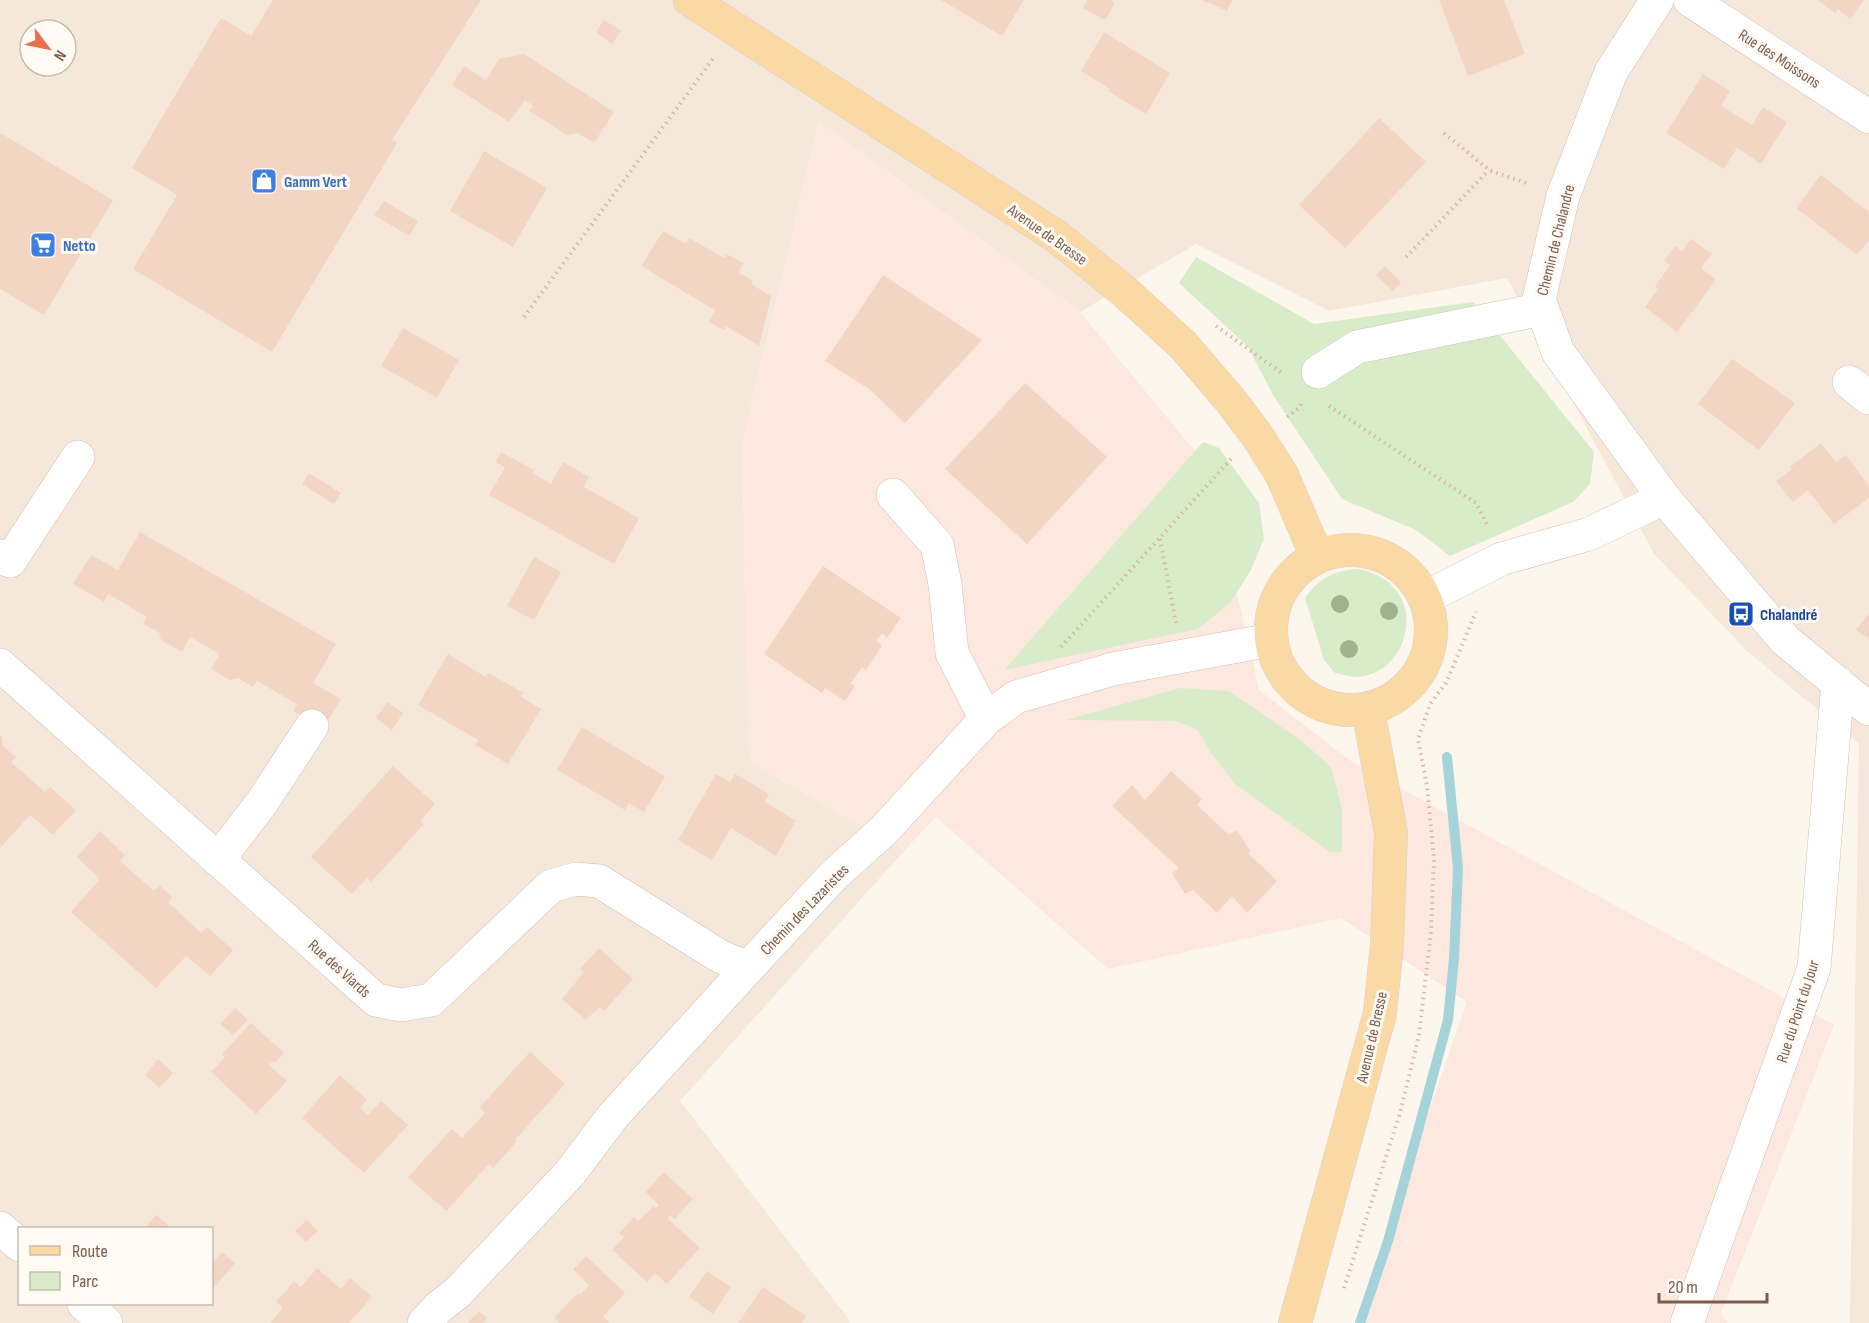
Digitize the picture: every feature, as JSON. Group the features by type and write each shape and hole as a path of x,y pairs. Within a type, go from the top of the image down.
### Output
{"main road":[{"name":"Avenue de Bresse","path":"690,0 1056,236 1125,292 1183,345 1232,401 1282,475 1317,557"},
{"path":"1346,550 1378,554 1398,564 1414,579 1425,598 1431,618 1432,638 1427,658 1418,676 1404,692 1387,703 1368,710 1346,711 1324,707 1304,696 1288,681 1276,662 1270,640 1272,616 1280,592 1294,573 1317,557 1346,550"},
{"name":"Avenue de Bresse","path":"1295,1323 1343,1155 1380,1013 1387,944 1391,833 1368,710"}],"street":[{"name":"Chemin de Chalandre","path":"1657,0 1611,72 1563,196 1539,299 1558,352 1664,498 1785,640 1869,709"},
{"name":"Rue des Moissons","path":"1690,0 1869,117"},
{"path":"1313,382 1358,347 1542,309"},
{"path":"0,556 10,561 78,457"},
{"path":"893,495 937,544 945,585 952,653 986,719"},
{"path":"1425,598 1501,559 1589,534 1664,498"},
{"name":"Chemin des Lazaristes","path":"424,1323 457,1293 570,1173 613,1116 833,876 884,830 986,719 1016,697 1113,669 1270,640"},
{"name":"Rue des Viards","path":"0,665 376,1000 400,1005 431,1000 551,886 576,879 598,880 721,957 748,968"},
{"name":"Rue du Point du Jour","path":"1688,1323 1814,968 1838,683"},
{"path":"218,860 263,801 312,726"},
{"path":"0,1228 18,1243"},
{"path":"85,1305 106,1323"}],"path":[{"path":"524,317 709,62 740,31"},
{"path":"1444,133 1488,170 1563,196"},
{"path":"1406,257 1488,170"},
{"path":"1056,653 1232,458 1299,408 1313,382 1476,503 1489,527"},
{"path":"1159,538 1178,633"}],"shaded area":[{"path":"0,0 1869,0 1869,1323 1850,1323 1859,744 1747,651 1654,554 1507,278 1329,311 1196,244 1080,312 819,122 742,444 750,762 905,850 680,1101 850,1321 849,1323 0,1323"},
{"path":"819,122 1080,312 1208,467 1259,690 1349,760 1834,1025 1721,1313 1728,1323 1355,1323 1467,1002 1341,918 1108,969 936,817 905,850 750,762 742,444"}],"green space":[{"path":"1196,257 1314,324 1473,302 1594,452 1590,484 1573,502 1450,556 1416,530 1342,499 1273,395 1248,347 1179,283"},
{"path":"1203,442 1219,448 1259,503 1264,539 1251,570 1230,603 1198,629 1004,670"},
{"path":"1359,569 1385,580 1399,594 1405,608 1406,624 1404,639 1397,653 1387,665 1374,673 1352,677 1335,673 1324,660 1305,598 1328,576"},
{"path":"1180,688 1229,691 1302,741 1331,767 1342,809 1342,852 1330,852 1236,785 1211,753 1198,730 1176,721 1066,720"}],"building":[{"name":"Gamm Vert","path":"273,0 481,0 392,140 397,143 272,352 133,269 177,195 132,168 221,18 251,36"},
{"path":"941,0 1024,0 1002,36"},
{"path":"1087,0 1111,0 1115,3 1105,20 1083,8"},
{"path":"1202,0 1232,0 1227,11"},
{"path":"1439,0 1504,0 1525,54 1468,76"},
{"path":"1818,0 1864,0 1850,19 1838,9 1835,13"},
{"path":"604,20 621,31 612,44 596,32"},
{"path":"1104,32 1170,73 1146,114 1081,71"},
{"path":"524,54 614,112 594,143 578,133 567,135 529,111 533,106 525,100 509,122 452,85 464,66 486,80 499,59"},
{"path":"1703,74 1730,91 1721,106 1752,125 1763,107 1787,122 1761,164 1737,148 1724,169 1666,133"},
{"path":"1379,118 1426,162 1345,248 1299,205"},
{"name":"Netto","path":"0,133 113,200 44,315 0,289"},
{"path":"484,151 547,188 513,247 450,211"},
{"path":"1821,175 1869,212 1869,240 1857,255 1796,208"},
{"path":"384,201 418,221 409,236 374,215"},
{"path":"663,231 686,244 689,238 724,258 726,254 744,263 738,272 753,281 751,284 771,296 759,346 726,326 724,330 709,322 715,310 641,266"},
{"path":"1691,239 1712,254 1701,268 1716,280 1677,332 1645,307 1658,289 1655,287 1670,265 1664,261 1675,246 1682,251"},
{"path":"1385,266 1401,282 1393,291 1376,275"},
{"path":"883,275 982,340 905,423 869,389 825,361"},
{"path":"403,328 459,360 437,398 381,366"},
{"path":"1732,359 1795,403 1759,450 1698,404"},
{"path":"1025,383 1107,457 1027,544 945,469"},
{"path":"1821,443 1836,462 1846,455 1869,486 1869,498 1834,524 1808,490 1793,502 1776,481"},
{"path":"501,452 534,470 532,473 551,484 563,462 589,477 584,487 639,518 614,564 489,495 505,467 496,462"},
{"path":"309,473 341,493 334,504 302,484"},
{"path":"140,532 336,644 313,683 341,699 324,728 293,711 297,704 257,681 253,687 238,678 230,680 211,669 220,654 190,637 182,652 161,640 159,632 143,624 147,617 108,594 104,602 73,584 91,555 118,570"},
{"path":"534,557 561,572 534,620 507,606"},
{"path":"823,566 901,618 887,638 882,633 876,641 882,646 866,670 862,667 851,683 855,686 845,701 825,688 822,693 764,654"},
{"path":"1869,613 1869,639 1856,630"},
{"path":"448,654 486,677 488,673 524,693 521,697 541,709 508,764 475,745 478,740 418,705"},
{"path":"387,702 403,713 392,730 376,718"},
{"path":"582,727 665,776 644,812 629,803 625,810 557,770"},
{"path":"0,735 3,746 16,757 11,762 45,792 50,787 76,810 53,835 30,815 0,848"},
{"path":"393,766 435,804 420,821 424,824 371,882 367,878 352,894 311,857"},
{"path":"1171,771 1202,799 1197,805 1229,835 1237,830 1251,852 1248,853 1277,881 1247,913 1232,896 1217,913 1193,890 1185,894 1172,873 1179,868 1112,806 1132,785 1145,800"},
{"path":"716,774 730,782 735,774 769,794 765,802 796,821 776,856 731,828 712,860 678,840"},
{"path":"100,831 125,855 120,861 154,891 160,886 172,897 168,902 201,933 207,927 233,950 210,976 186,956 156,988 71,912 100,879 77,857"},
{"path":"599,948 633,979 604,1011 599,1007 586,1020 562,999 584,972 580,969"},
{"path":"235,1008 248,1020 233,1035 220,1024"},
{"path":"251,1023 284,1053 275,1063 273,1061 269,1065 287,1081 256,1114 211,1072 225,1057 222,1054"},
{"path":"530,1052 565,1084 493,1168 489,1164 446,1211 408,1177 452,1129 462,1138 485,1113 480,1107"},
{"path":"158,1059 173,1073 160,1088 145,1075"},
{"path":"340,1075 367,1100 360,1108 368,1115 381,1101 408,1125 364,1173 302,1118"},
{"path":"664,1172 693,1199 675,1219 670,1215 667,1218 700,1248 667,1284 655,1273 647,1282 612,1250 624,1237 619,1233 634,1217 638,1221 654,1206 656,1208 659,1205 646,1192"},
{"path":"156,1215 171,1227 146,1227"},
{"path":"307,1220 318,1231 306,1242 295,1231"},
{"path":"222,1252 235,1263 213,1289 213,1262"},
{"path":"586,1256 625,1293 603,1317 610,1323 560,1323 554,1318 589,1285 573,1269"},
{"path":"317,1268 341,1289 350,1278 372,1297 349,1323 270,1323 283,1307 276,1302 294,1281 301,1287"},
{"path":"707,1271 731,1287 713,1314 689,1297"},
{"path":"763,1287 806,1316 802,1323 738,1323"},
{"path":"479,1311 487,1318 482,1323 467,1323"}],"waterway":[{"path":"1360,1323 1388,1241 1448,1020 1454,959 1458,868 1447,757"}],"place":[{"name":"Gamm Vert","path":"264,181"},
{"name":"Netto","path":"43,245"},
{"name":"Chalandré","path":"1741,614"}]}
